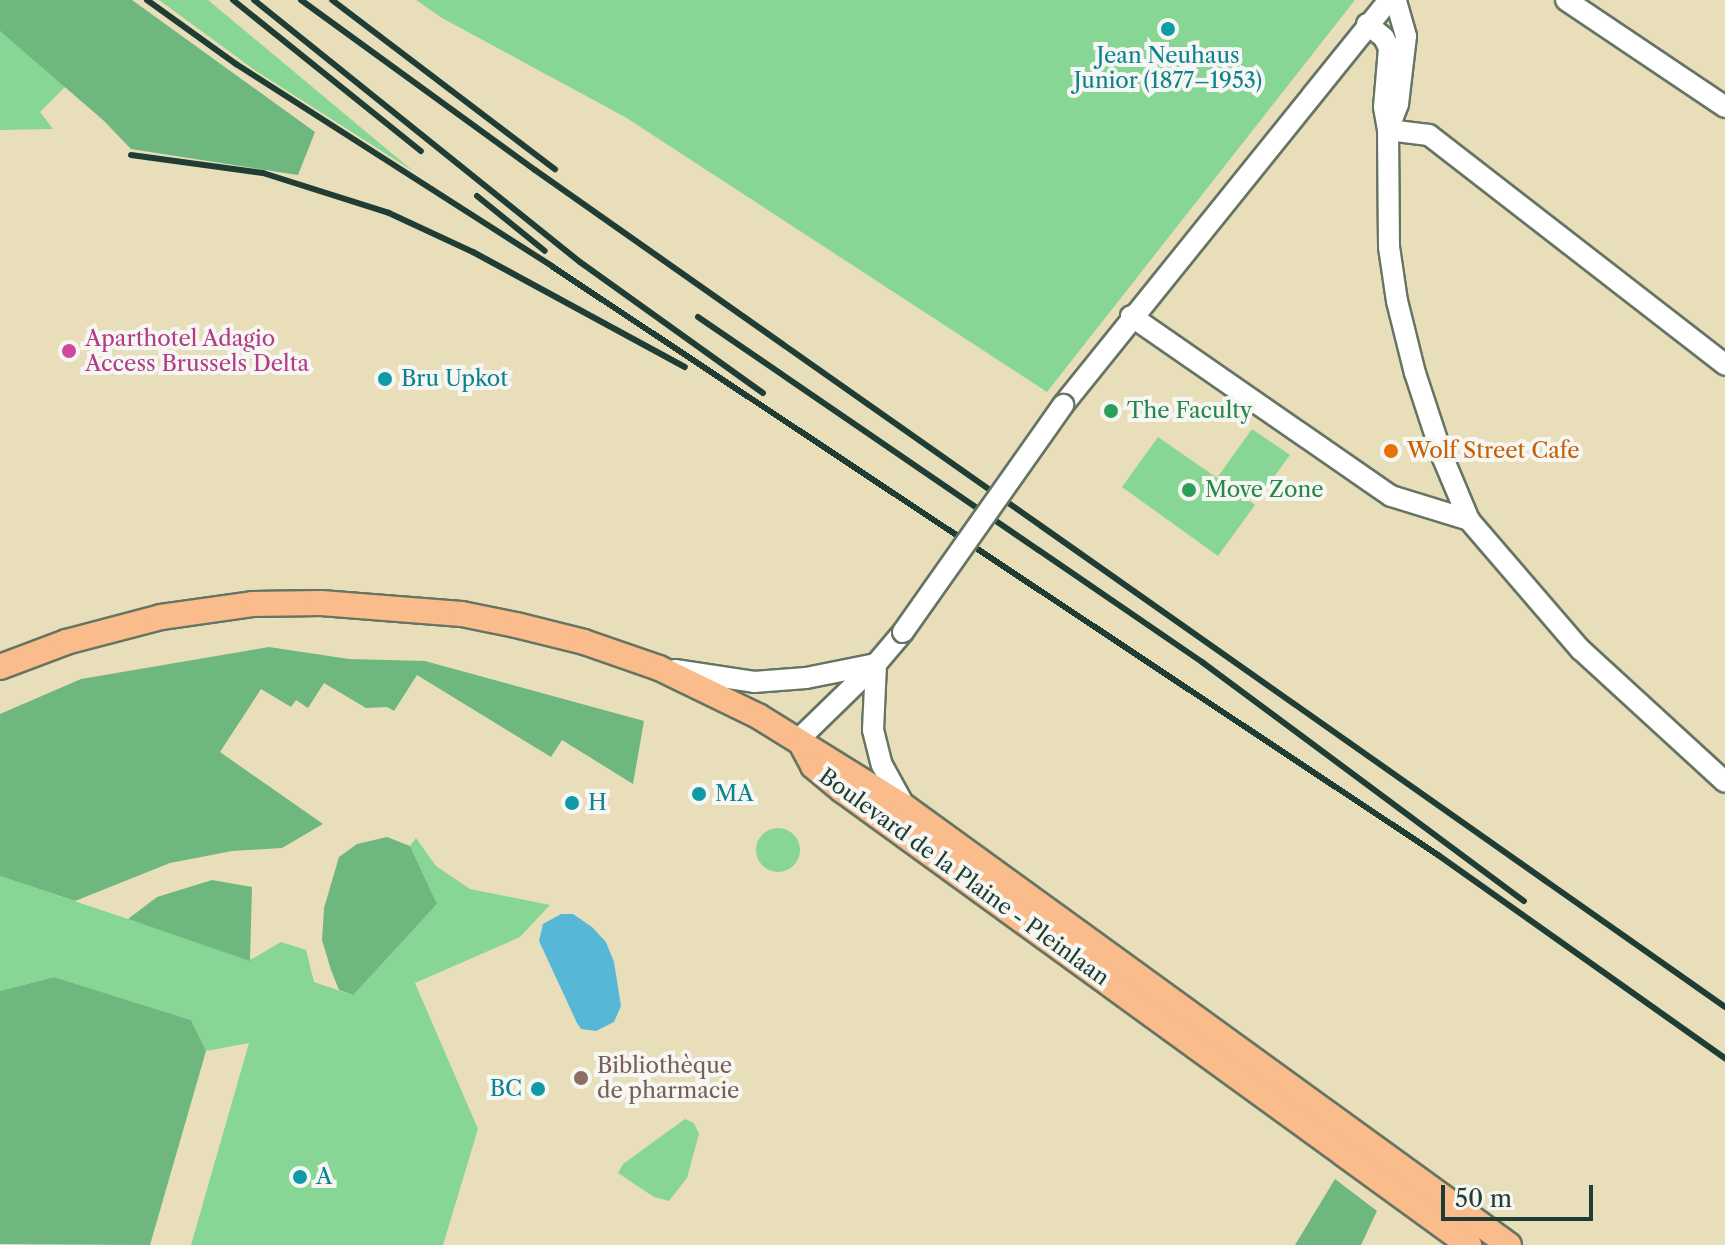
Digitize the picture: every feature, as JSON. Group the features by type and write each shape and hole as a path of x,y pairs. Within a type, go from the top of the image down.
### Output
{"main road":[{"path":"0,667 66,642 161,617 252,604 373,605 503,622 584,642 704,687 799,739"},
{"name":"Boulevard de la Plaine - Pleinlaan","path":"799,739 905,807 1262,1080 1469,1245"},
{"name":"Boulevard de la Plaine - Pleinlaan","path":"799,739 813,766 842,790 1262,1080 1509,1245"}],"street":[{"path":"799,739 876,664 903,632 1063,405 1131,316 1389,0"},
{"path":"1388,130 1398,104 1406,36 1396,0"},
{"path":"1566,0 1725,107"},
{"path":"1367,24 1384,38 1389,48 1384,107 1388,130 1388,222 1397,301 1415,373 1443,458 1469,520 1581,650 1725,782"},
{"path":"1388,130 1429,135 1725,365"},
{"path":"1131,316 1391,496 1469,520"},
{"path":"659,668 754,682 806,678 876,664"},
{"path":"876,664 873,730 882,765 905,807"}],"green space":[{"path":"0,0 132,0 315,132 298,175 131,149 103,120 0,31"},
{"path":"159,0 208,0 413,171 256,71"},
{"path":"416,0 1355,0 1047,392 625,117 442,18"},
{"path":"0,31 66,86 40,112 53,129 0,130"},
{"name":"Move Zone","path":"1252,429 1290,455 1263,492 1255,487 1247,499 1255,505 1218,556 1122,487 1158,437 1217,478"},
{"path":"269,647 349,659 425,661 644,721 633,784 562,740 551,757 417,675 394,711 387,707 366,708 324,683 308,708 296,700 291,707 261,689 220,752 323,824 282,848 232,851 170,863 75,901 0,876 0,714 81,679"},
{"path":"778,828 794,834 800,850 794,866 778,872 762,866 756,850 762,834"},
{"path":"387,837 410,846 437,904 353,995 339,990 331,970 322,940 324,908 339,857 357,844"},
{"path":"416,838 436,866 470,889 550,905 520,937 415,983 478,1129 443,1245 191,1245 249,1043 206,1051 191,1020 54,977 0,991 0,876 250,960 281,942 306,950 314,982 352,995 437,904 410,846"},
{"path":"212,880 252,887 250,961 128,919 157,897"},
{"path":"54,977 191,1020 206,1051 150,1245 0,1244 0,991"},
{"path":"685,1119 694,1123 699,1134 687,1178 669,1201 654,1197 618,1173 623,1164"},
{"path":"1335,1179 1377,1211 1361,1245 1295,1245"}],"water":[{"path":"561,914 573,914 592,927 606,942 614,962 621,1006 614,1022 596,1031 581,1029 577,1023 539,941 543,924"}],"railway":[{"path":"147,0 236,64 553,267 1438,855 1725,1058"},
{"path":"233,0 421,151"},
{"path":"254,0 580,262 763,393"},
{"path":"301,0 535,170 1725,1007"},
{"path":"332,0 555,169"},
{"path":"131,155 263,173 389,213 473,252 685,367"},
{"path":"477,196 545,251"},
{"path":"698,317 1202,662 1524,901"}],"place":[{"name":"Jean Neuhaus Junior (1877–1953)","path":"1168,29"},
{"name":"Aparthotel Adagio Access Brussels Delta","path":"69,351"},
{"name":"Bru Upkot","path":"385,379"},
{"name":"The Faculty","path":"1111,411"},
{"name":"Wolf Street Cafe","path":"1391,451"},
{"name":"Move Zone","path":"1189,490"},
{"name":"MA","path":"699,794"},
{"name":"H","path":"572,803"},
{"name":"Bibliothèque de pharmacie","path":"581,1078"},
{"name":"BC","path":"538,1089"},
{"name":"A","path":"300,1177"}]}
